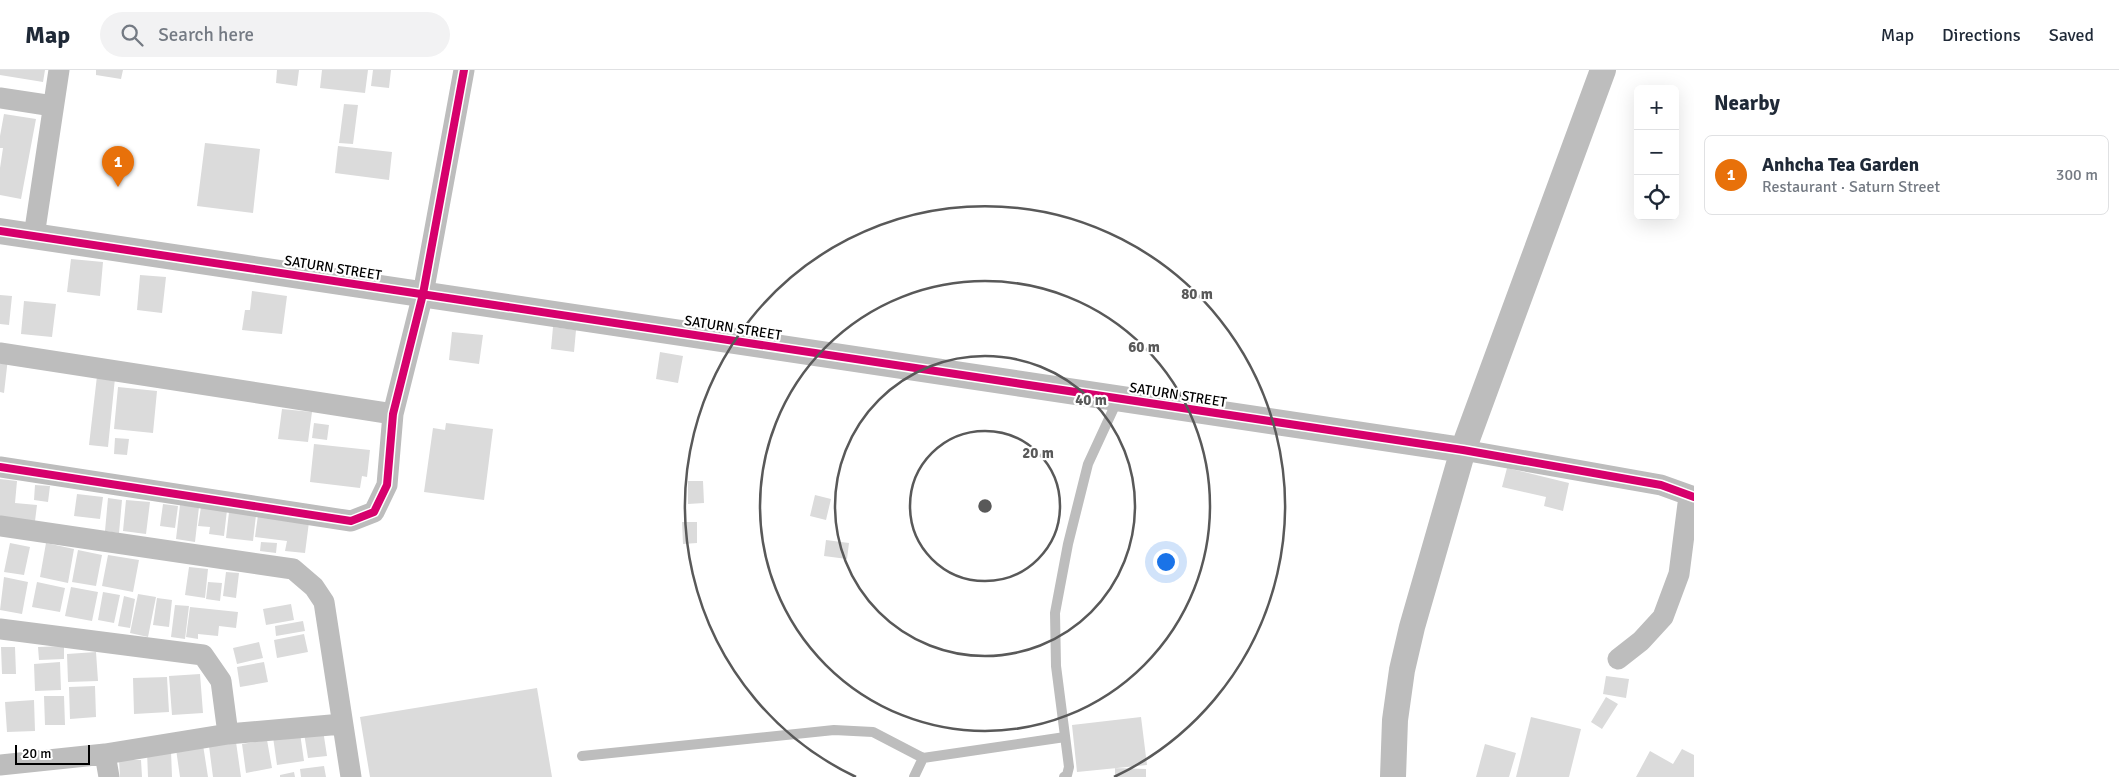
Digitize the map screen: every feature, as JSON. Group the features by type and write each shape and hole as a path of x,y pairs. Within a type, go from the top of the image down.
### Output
{"street":[{"path":"34,236 52,106 59,70"},
{"path":"0,467 351,521 374,512 388,485 393,414 423,294 464,70"},
{"path":"1392,777 1395,720 1402,670 1412,627 1463,450 1603,70"},
{"path":"0,98 52,106"},
{"name":"SATURN STREET","path":"0,231 1463,450"},
{"path":"0,353 393,414"},
{"path":"1463,450 1662,485 1692,496 1679,574 1663,617 1641,641 1618,659"},
{"path":"0,526 293,569 314,586 324,602 351,777"},
{"path":"0,629 203,655 221,681 228,734"},
{"path":"0,765 105,754 228,734 342,724"},
{"path":"105,754 109,777"}],"lane":[{"path":"1064,777 1067,775 1069,767 1056,666 1055,614 1068,544 1088,464 1118,398"},
{"path":"582,756 834,730 873,732 923,758 1065,736"},
{"path":"914,777 923,758"}],"building":[{"path":"0,70 45,70 43,82 0,75"},
{"path":"96,70 123,70 121,79 96,75"},
{"path":"277,70 299,70 297,86 276,83"},
{"path":"322,70 368,70 365,93 320,88"},
{"path":"373,70 391,70 389,88 371,86"},
{"path":"344,104 358,105 353,144 339,143"},
{"path":"4,114 36,119 21,199 0,195 0,168 3,148 0,148 0,136"},
{"path":"205,143 260,149 253,213 197,206"},
{"path":"338,146 392,152 389,180 335,173"},
{"path":"71,259 103,262 100,296 67,292"},
{"path":"140,275 166,277 162,313 137,310"},
{"path":"252,291 287,296 282,334 242,330 245,310 250,310"},
{"path":"0,295 12,296 9,325 0,324"},
{"path":"24,301 56,304 52,337 21,334"},
{"path":"553,327 576,330 574,352 551,349"},
{"path":"452,332 483,335 479,364 449,360"},
{"path":"660,352 683,356 678,383 656,379"},
{"path":"0,357 8,358 4,393 0,392"},
{"path":"97,376 115,378 108,447 89,445"},
{"path":"118,387 157,391 153,433 114,429"},
{"path":"282,409 312,412 308,442 278,439"},
{"path":"314,423 329,425 327,440 312,438"},
{"path":"446,423 493,429 484,500 424,492 433,428 445,430"},
{"path":"115,438 129,439 127,455 114,454"},
{"path":"314,444 370,450 367,477 362,476 360,488 310,482"},
{"path":"1507,468 1569,483 1563,511 1544,506 1546,497 1502,487"},
{"path":"0,479 17,481 15,503 37,505 35,521 0,518"},
{"path":"688,481 703,481 704,503 688,504"},
{"path":"35,485 50,486 48,502 34,500"},
{"path":"77,494 103,497 100,519 74,516"},
{"path":"815,495 831,499 826,520 810,516"},
{"path":"108,498 122,500 119,533 105,531"},
{"path":"126,500 150,502 146,534 123,531"},
{"path":"163,504 178,506 175,528 160,526"},
{"path":"180,505 199,507 195,542 176,539"},
{"path":"201,507 227,510 224,536 209,534 210,527 198,526"},
{"path":"229,512 256,515 253,541 226,538"},
{"path":"258,515 309,522 305,553 285,551 287,541 255,537"},
{"path":"682,522 697,522 697,543 683,544"},
{"path":"826,540 849,543 847,559 824,556"},
{"path":"261,542 277,543 276,553 260,551"},
{"path":"10,543 30,547 24,575 4,572"},
{"path":"46,543 74,549 68,583 40,577"},
{"path":"78,550 102,555 96,586 72,582"},
{"path":"108,555 139,560 133,592 102,586"},
{"path":"189,567 208,569 205,598 185,595"},
{"path":"226,572 239,573 236,598 223,596"},
{"path":"4,577 28,582 22,614 0,610"},
{"path":"37,582 65,588 60,612 32,607"},
{"path":"208,582 222,583 220,601 206,599"},
{"path":"71,587 98,592 92,621 65,616"},
{"path":"103,592 120,595 114,623 98,620"},
{"path":"138,594 156,597 148,637 130,633"},
{"path":"124,596 135,599 130,628 118,626"},
{"path":"157,598 172,600 169,627 153,625"},
{"path":"291,604 294,620 266,625 263,609"},
{"path":"175,605 189,606 185,639 171,637"},
{"path":"190,607 238,612 236,628 219,626 218,636 198,634 198,639 186,637"},
{"path":"303,621 305,631 276,636 275,626"},
{"path":"304,634 308,652 277,658 274,640"},
{"path":"259,642 263,658 237,664 233,648"},
{"path":"64,646 64,659 39,660 38,647"},
{"path":"1,647 15,647 16,674 2,674"},
{"path":"96,652 98,681 68,682 67,654"},
{"path":"60,662 61,690 35,691 34,664"},
{"path":"264,662 268,682 240,687 237,667"},
{"path":"200,674 203,713 172,715 169,676"},
{"path":"1606,676 1629,679 1626,698 1603,694"},
{"path":"167,677 169,712 134,714 133,678"},
{"path":"95,686 96,717 70,719 69,687"},
{"path":"537,688 552,777 370,777 360,717"},
{"path":"44,696 64,696 65,725 45,725"},
{"path":"1606,697 1618,704 1602,729 1591,722"},
{"path":"34,700 35,731 7,732 5,702"},
{"path":"1141,717 1147,765 1077,772 1072,725"},
{"path":"1531,717 1581,729 1569,777 1516,777"},
{"path":"323,730 327,756 308,758 304,733"},
{"path":"300,733 304,761 277,765 273,737"},
{"path":"267,740 272,768 246,773 242,744"},
{"path":"236,742 241,777 213,777 209,746"},
{"path":"1485,744 1516,753 1509,777 1476,777"},
{"path":"203,745 208,777 180,777 176,749"},
{"path":"1682,749 1694,755 1694,777 1636,777 1650,751 1673,764"},
{"path":"147,751 171,751 172,777 148,777"},
{"path":"119,760 141,760 142,777 120,777"},
{"path":"324,766 326,777 301,777 300,769"},
{"path":"1115,768 1146,769 1146,777 1115,777"},
{"path":"294,772 295,777 280,777 280,775"}],"cycle path":[{"path":"0,467 351,521 374,512 387,485 393,414 423,294 464,70"},
{"path":"0,231 1463,450 1661,485 1694,497"}],"place":[{"name":"Anhcha Tea Garden","path":"118,187"}]}
